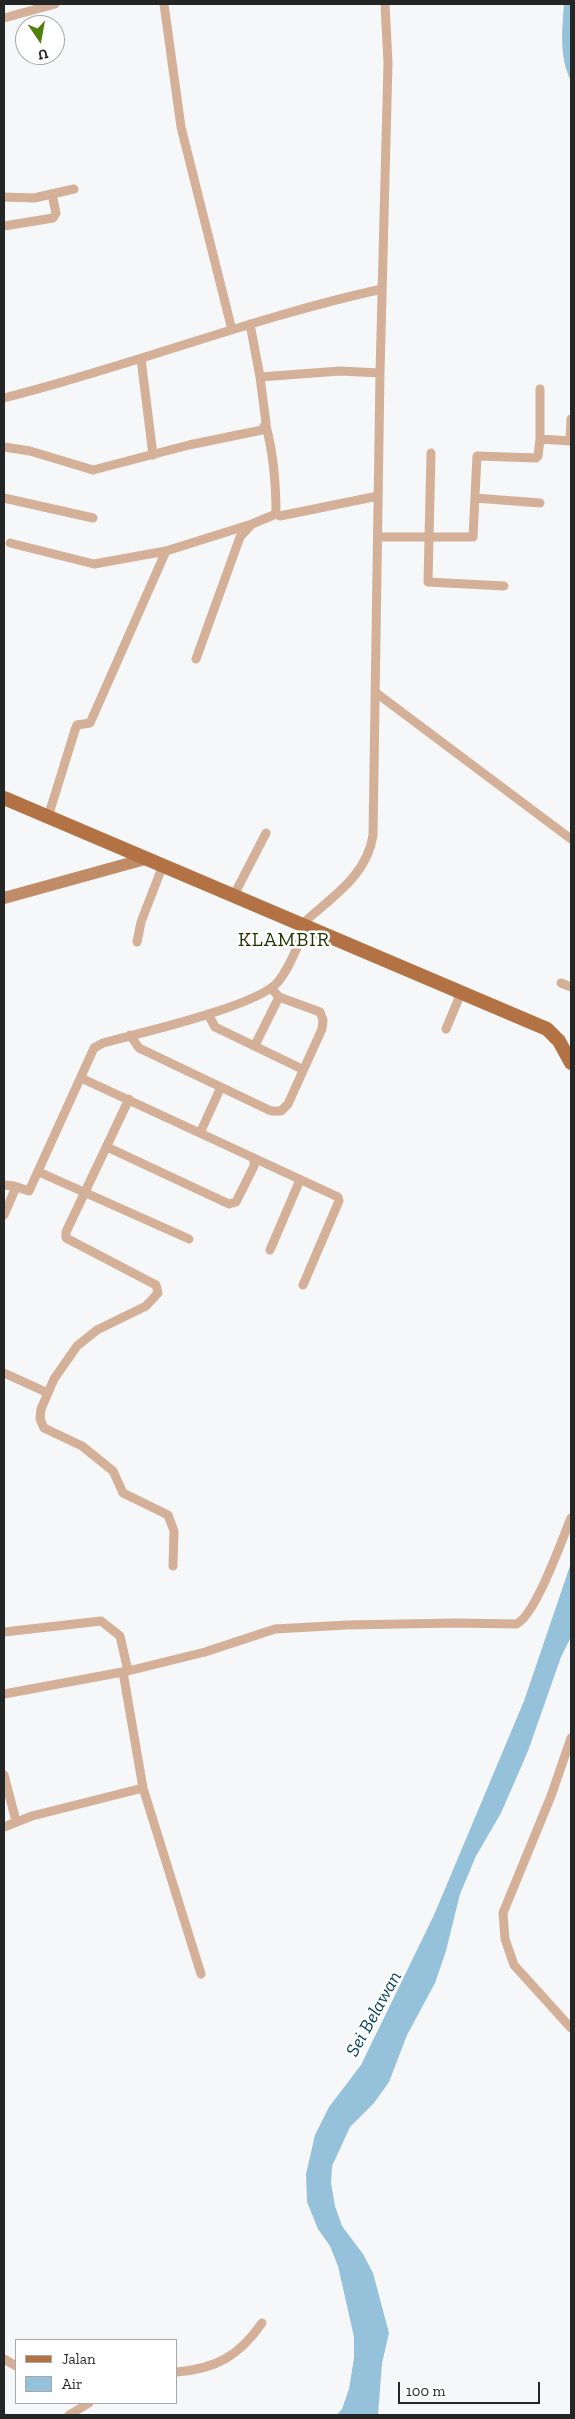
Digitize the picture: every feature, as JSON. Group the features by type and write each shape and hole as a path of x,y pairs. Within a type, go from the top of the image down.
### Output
{"main road":[{"path":"4,798 144,859 234,895 303,927 547,1029 559,1041 571,1063"}],"street":[{"path":"4,18 55,4"},
{"path":"164,4 182,127 232,330"},
{"path":"4,1185 29,1191 94,1048 103,1043 208,1014 271,988 285,972 303,927 356,876 369,854 373,835 380,373 388,63 385,4"},
{"path":"4,197 34,198 74,188"},
{"path":"4,226 53,218 56,213 52,194"},
{"path":"4,398 85,377 326,301 382,289"},
{"path":"250,324 276,476 276,514"},
{"path":"141,359 153,455"},
{"path":"260,378 340,371 380,373"},
{"path":"378,537 474,537 477,456 537,458 540,439 540,389"},
{"path":"540,439 571,441 571,418"},
{"path":"4,447 30,451 93,470 262,430 266,426"},
{"path":"431,453 428,537 429,582 504,586"},
{"path":"10,543 94,564 166,551 252,524 276,514 280,516 378,496"},
{"path":"4,498 92,518"},
{"path":"475,498 540,503"},
{"path":"196,659 237,542 242,533 252,524"},
{"path":"48,816 77,725 90,723 166,551"},
{"path":"375,692 571,839"},
{"path":"234,895 266,833"},
{"path":"4,898 144,859"},
{"path":"137,942 141,922 163,865"},
{"path":"560,983 571,987"},
{"path":"130,1035 139,1048 271,1111 281,1111 288,1104 302,1069 322,1029 322,1016 320,1012 279,997 271,988"},
{"path":"446,1029 461,994"},
{"path":"255,1045 279,997"},
{"path":"208,1014 215,1027 302,1069"},
{"path":"81,1078 339,1199 304,1285"},
{"path":"200,1133 221,1087"},
{"path":"129,1099 108,1148 66,1232 66,1238 156,1285 158,1290 155,1298 146,1306 97,1330 77,1346 64,1362 48,1393 41,1409 40,1419 44,1428 82,1446 113,1471 123,1493 168,1515 174,1531 173,1566"},
{"path":"108,1148 229,1204 236,1202 254,1166 254,1160"},
{"path":"39,1172 189,1239"},
{"path":"270,1250 300,1180"},
{"path":"4,1215 16,1187"},
{"path":"4,1373 48,1393"},
{"path":"4,1694 125,1672 199,1653 275,1630 425,1623 516,1624 523,1621 534,1606 571,1518"},
{"path":"4,1632 101,1621 120,1636 144,1788 202,1974"},
{"path":"571,1738 551,1796 503,1913 503,1926 510,1957 514,1965 571,2028"},
{"path":"4,1775 16,1821"},
{"path":"4,1827 16,1821 144,1788"},
{"path":"178,2372 202,2370 219,2362 244,2345 262,2323"},
{"path":"4,2359 15,2365"},
{"path":"69,2415 87,2404"}],"water":[{"path":"564,4 571,4 571,81 563,53"},
{"name":"Sei Belawan","path":"571,1563 571,1637 561,1657 528,1751 501,1813 476,1856 460,1894 446,1951 435,1983 407,2035 389,2082 374,2103 350,2127 332,2166 331,2183 335,2206 342,2226 363,2254 373,2273 389,2333 382,2363 378,2415 337,2415 342,2409 349,2389 354,2358 354,2337 338,2266 330,2246 318,2229 307,2202 306,2174 315,2135 329,2107 361,2065 434,1915 524,1701"}],"district":[{"name":"KLAMBIR","path":"284,940"}]}
